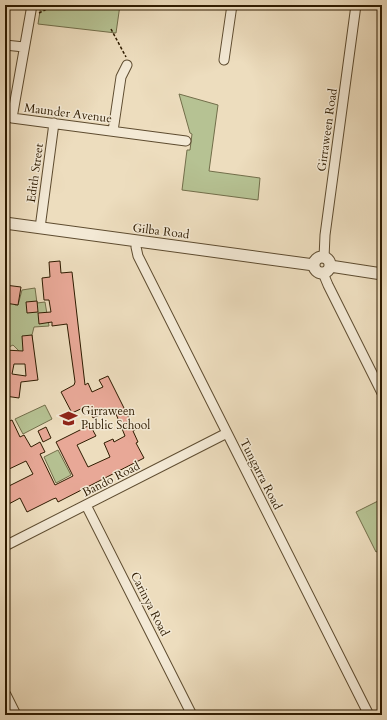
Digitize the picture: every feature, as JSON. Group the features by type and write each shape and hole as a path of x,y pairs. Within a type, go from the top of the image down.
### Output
{"street":[{"path":"224,60 232,5"},
{"name":"Girraween Road","path":"356,5 325,236 326,266 328,285 382,393"},
{"name":"Maunder Avenue","path":"32,6 12,118 186,141"},
{"path":"5,45 24,47"},
{"path":"114,131 121,77 127,65"},
{"name":"Edith Street","path":"40,228 54,123"},
{"name":"Gilba Road","path":"5,223 314,265 317,271 326,266"},
{"name":"Tungarra Road","path":"137,242 138,256 369,715"},
{"path":"326,266 382,274"},
{"name":"Bando Road","path":"5,546 227,434"},
{"name":"Carinya Road","path":"86,505 192,715"},
{"path":"5,695 15,715"}],"path":[{"path":"32,6 39,9 39,14 55,5"},
{"path":"111,29 126,54 127,65"}],"green space":[{"path":"41,5 120,5 116,33 38,24"},
{"path":"179,94 218,105 209,171 260,178 258,200 182,190 187,150 190,150 192,134 190,133"},
{"path":"35,288 37,303 45,302 49,326 34,327 32,335 34,358 20,352 13,345 5,349 5,324 9,299 15,300 15,305 18,305 22,290"},
{"path":"45,405 52,419 23,434 15,419"},
{"path":"58,450 71,475 56,483 44,457"},
{"path":"382,499 382,549 376,552 356,512"}],"building":[{"path":"60,261 61,273 72,272 85,385 88,383 92,392 103,387 99,380 108,376 135,430 133,431 138,442 136,443 144,458 58,502 56,498 27,512 20,498 5,506 5,488 33,474 26,461 7,470 5,466 5,423 12,420 20,437 24,435 31,447 40,442 45,452 40,454 55,485 73,476 56,442 90,425 96,436 77,445 88,467 110,457 104,443 113,439 114,442 125,436 114,409 93,418 87,406 72,413 61,392 74,385 75,382 67,324 52,326 52,322 39,324 38,313 51,312 49,300 44,300 42,278 50,277 49,262"},
{"path":"5,285 21,287 18,305 5,303"},
{"path":"37,301 38,312 27,313 26,302"},
{"path":"32,335 38,380 21,382 19,398 5,396 5,350 23,351 22,336","holes":["14,364 25,364 26,376 12,374"]},
{"path":"46,427 51,438 43,442 38,431"}],"place":[{"name":"Girraween Public School","path":"68,418"}]}
